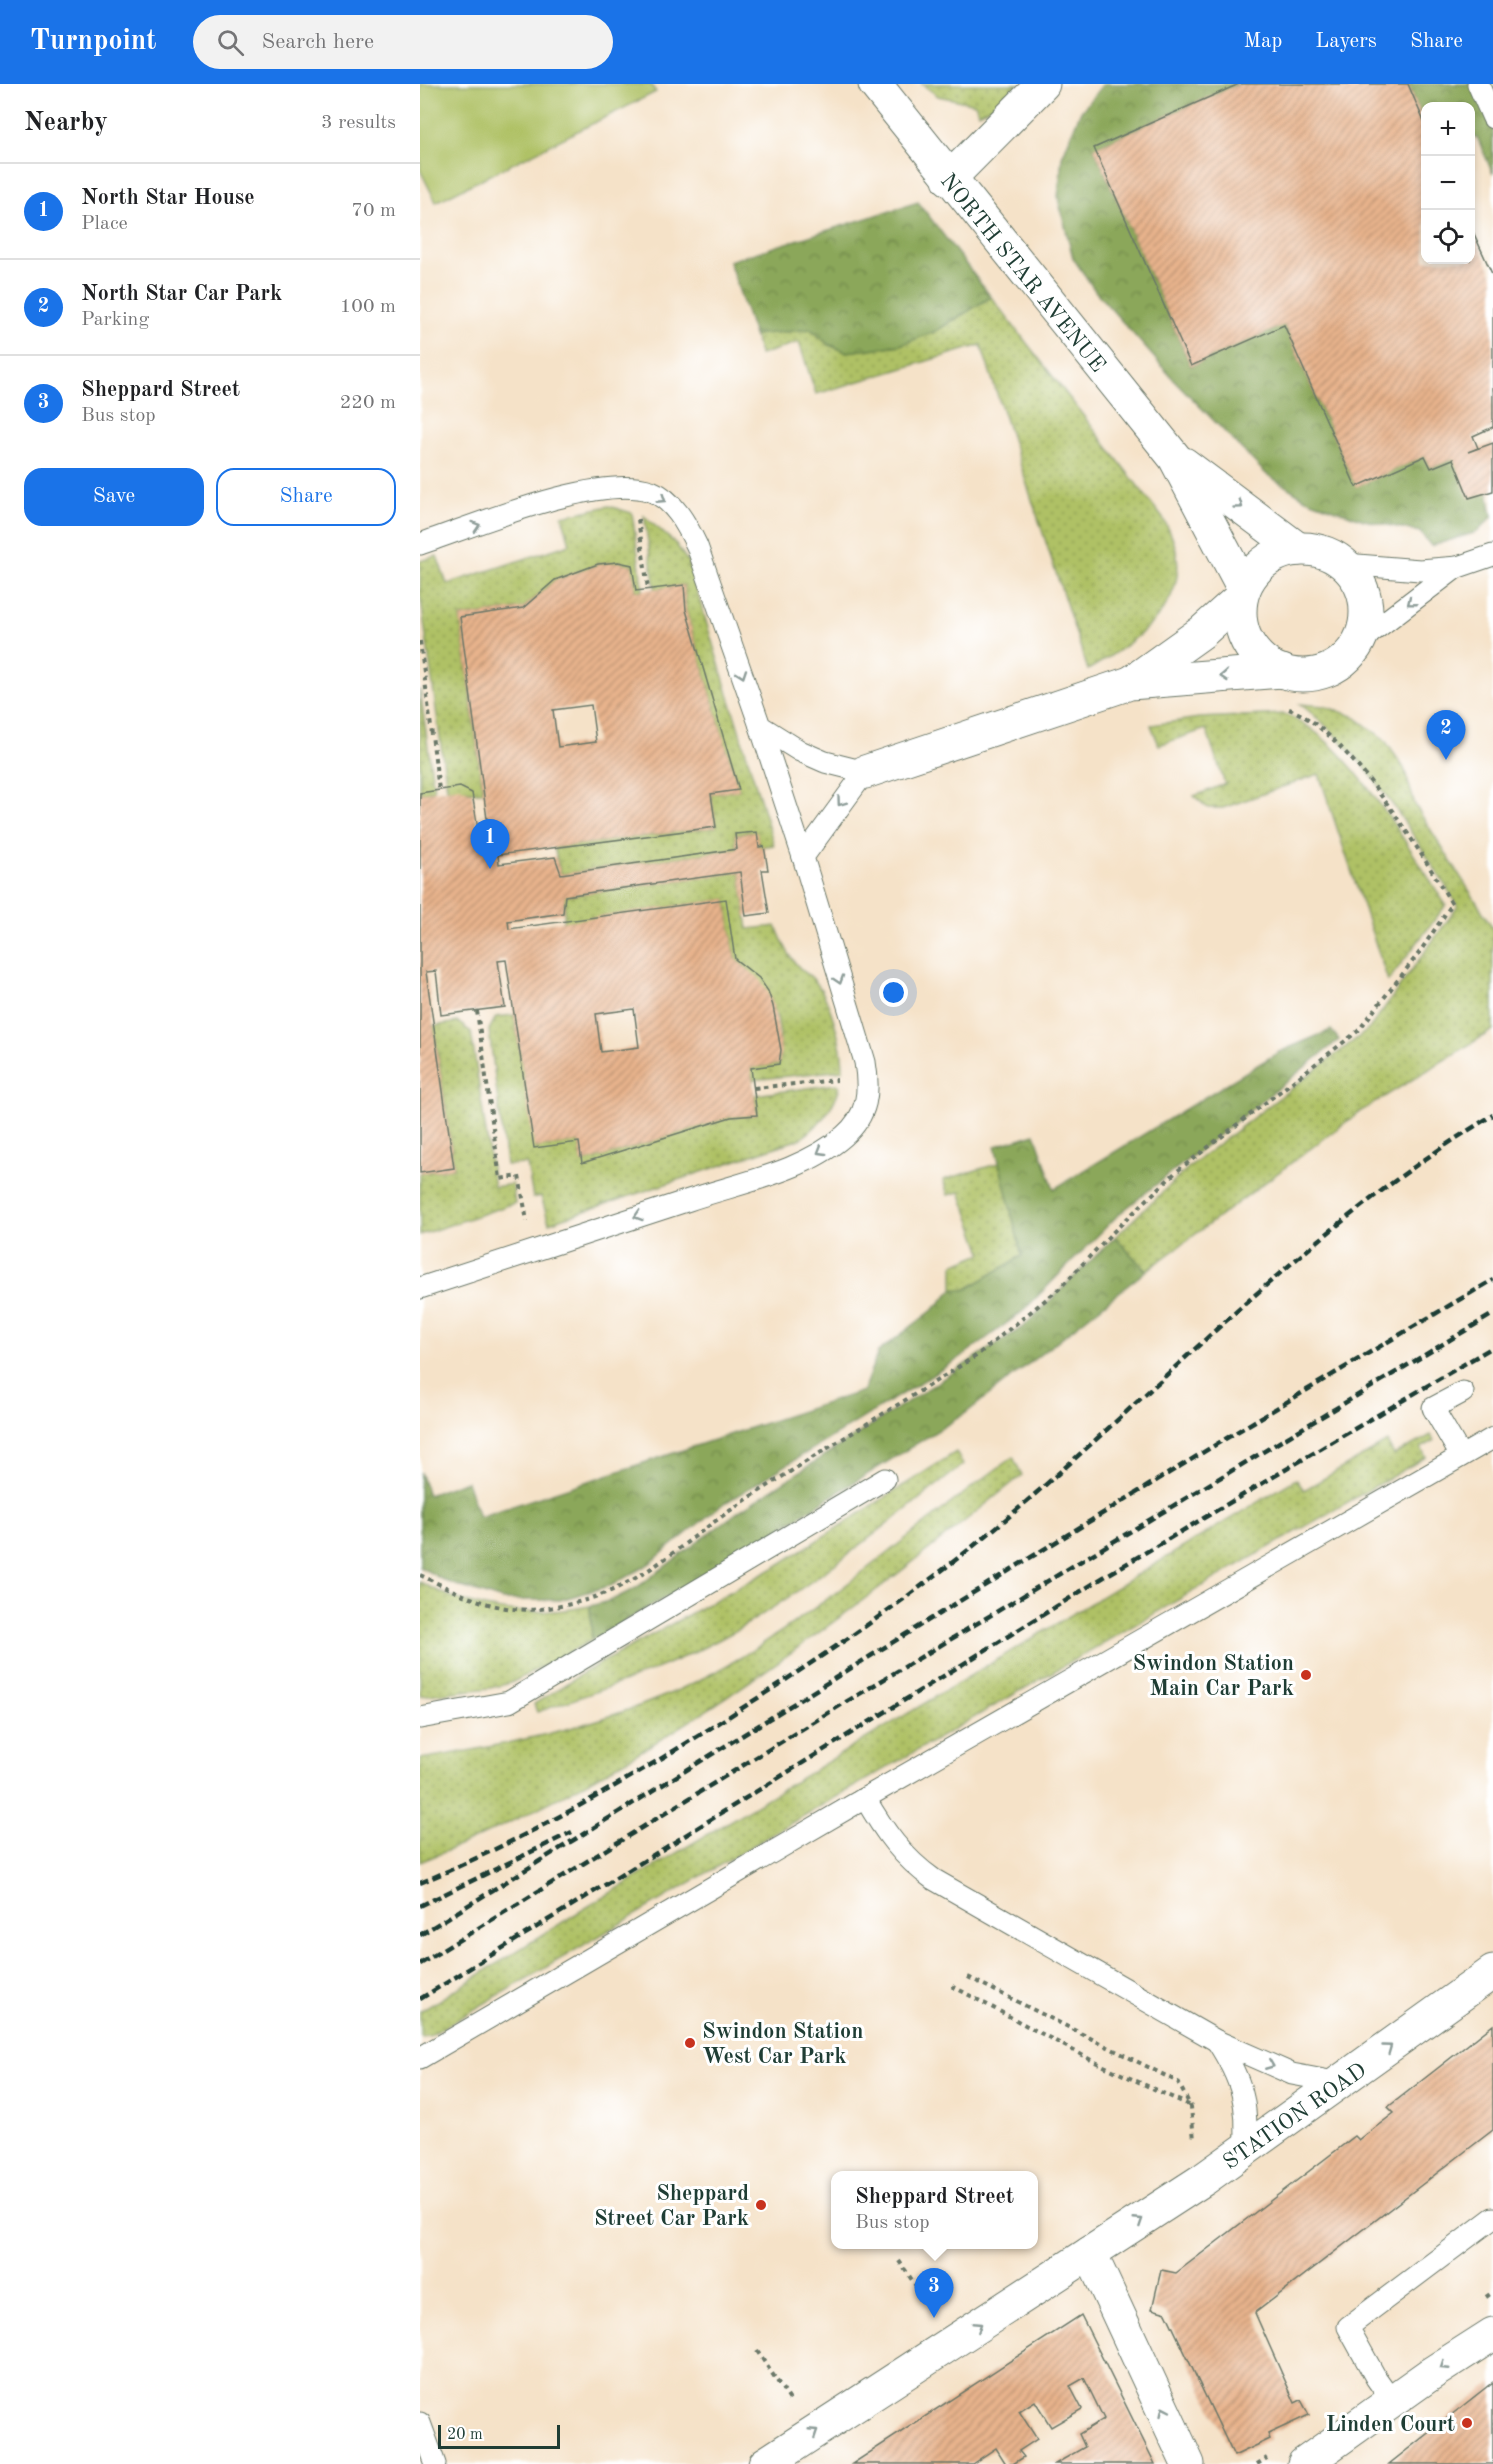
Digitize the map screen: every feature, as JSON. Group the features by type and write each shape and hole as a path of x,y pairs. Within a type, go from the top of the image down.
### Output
{"street":[{"name":"NORTH STAR AVENUE","path":"875,84 1175,458 1242,593"},
{"path":"949,179 1043,84"},
{"name":"NORTH STAR AVENUE","path":"1175,458 1298,549"},
{"name":"NORTH STAR AVENUE","path":"1288,549 1298,549 1322,551 1345,564 1358,580 1366,600 1366,621 1360,641 1344,660 1320,673 1306,675 1282,671 1268,664 1249,645 1240,620 1242,593 1253,572 1263,562 1288,549"},
{"path":"1130,683 1202,632 1242,593"},
{"path":"865,772 1130,683 1282,671"},
{"name":"STATION ROAD","path":"765,2464 1245,2150 1493,1972"},
{"path":"1090,2253 1188,2464"},
{"path":"1304,2464 1493,2334"}],"lane":[{"path":"1479,84 1493,118"},
{"path":"420,544 561,498 599,488 651,491 671,504 685,522 701,556 760,726 803,857 867,1076 867,1105 857,1122 843,1136 819,1153 767,1174 420,1288"},
{"path":"1345,564 1390,569 1458,567 1493,555"},
{"path":"1360,641 1458,567"},
{"path":"760,726 800,751 825,762 865,772 803,857"},
{"path":"1461,1456 1433,1408 1463,1392"},
{"path":"420,2058 865,1798 1493,1438"},
{"path":"420,1718 509,1702 885,1479"},
{"path":"865,1798 896,1847 933,1879 1217,2041 1293,2074 1340,2083"},
{"path":"1217,2041 1237,2076 1245,2099 1247,2119 1245,2150"},
{"path":"1393,2402 1376,2378 1348,2327 1493,2218"},
{"path":"420,2423 435,2464"}],"path":[{"path":"633,489 648,589"},
{"path":"420,641 439,790"},
{"path":"420,1575 459,1594 514,1609 538,1610 584,1601 627,1585 663,1562 712,1521 976,1356 1059,1289 1111,1234 1176,1172 1358,1031 1419,953 1452,904 1412,842 1360,771 1330,737 1311,720 1284,708"},
{"path":"477,1011 500,1179 519,1176 532,1251"},
{"path":"754,1088 867,1076"},
{"path":"968,1977 1175,2080 1191,2107 1195,2151"},
{"path":"952,1986 1093,2061 1191,2107"},
{"path":"898,2261 953,2342"},
{"path":"757,2351 813,2433"}],"green space":[{"path":"420,84 651,84 656,92 436,202 420,170"},
{"path":"922,84 1019,84 1001,102 979,113 975,104 938,96"},
{"path":"1103,84 1239,84 1094,148 1191,366 1284,325 1356,486 1425,456 1431,468 1467,453 1488,491 1492,517 1477,532 1431,546 1420,532 1364,520 1306,499 1266,474 1175,381 1096,292 1073,258 1058,198 1062,157 1080,113"},
{"path":"1408,84 1493,84 1493,174 1475,137 1475,102 1421,102 1421,115"},
{"path":"918,202 991,297 936,331 900,345 847,352 829,345 811,329 754,335 729,261"},
{"path":"991,297 1162,517 1174,543 1178,567 1174,588 1164,608 1150,625 1131,641 1088,670 981,345 816,394 799,342 760,355 754,335 811,329 829,345 847,352 900,345 936,331"},
{"path":"609,506 632,513 643,590 636,591 632,565 618,562 598,564 555,580 523,608 460,617 483,792 447,789 420,593 420,561 437,556 447,584 570,544 562,516"},
{"path":"644,516 676,544 688,562 774,845 759,847 756,832 735,834 737,849 561,874 554,848 716,827 711,794 739,790 686,610 684,585 655,589"},
{"path":"420,689 434,791 420,793"},
{"path":"1300,704 1324,706 1353,716 1384,739 1404,768 1415,805 1493,928 1493,1030 1361,1111 1146,1271 1115,1237 1190,1166 1369,1029 1458,906 1406,824 1368,772 1347,747"},
{"path":"1284,714 1308,726 1331,745 1353,769 1395,826 1446,905 1388,981 1319,774 1223,808 1208,808 1194,796 1225,784 1206,729 1159,745 1151,725 1199,718"},
{"path":"740,872 748,929 776,926 794,961 819,987 834,1022 841,1048 843,1070 752,1080 751,1068 779,1064 780,1033 773,1005 766,992 758,980 735,959 726,899 564,922 565,896"},
{"path":"514,1015 535,1148 579,1142 582,1163 731,1117 757,1115 755,1095 837,1084 840,1086 834,1102 824,1116 800,1139 549,1223 541,1196 533,1198 527,1164 506,1165 489,1030 496,1017"},
{"path":"458,1022 471,1032 494,1187 512,1184 515,1203 420,1235 420,1173 454,1168 434,1026"},
{"path":"1331,1030 1339,1040 1119,1214 1022,1312 957,1360 720,1506 649,1564 612,1585 560,1600 502,1600 447,1582 420,1567 420,1472 428,1495 467,1481 479,1517 863,1391 878,1352 934,1309 953,1289 965,1290 1022,1256 995,1146 1035,1134 1054,1189 1279,1052"},
{"path":"1000,1163 1022,1256 965,1290 953,1289 953,1265 982,1253 960,1192 948,1195 943,1180"},
{"path":"1115,1237 1146,1271 966,1413 710,1572 592,1640 590,1606 612,1600 636,1588 739,1511 1023,1327"},
{"path":"1431,1435 1434,1441 1421,1448 1426,1457 810,1812 429,2036 420,2037 420,2012 574,1915 1296,1479 1304,1490 1387,1442 1394,1455"},
{"path":"956,1452 963,1465 835,1564 755,1619 676,1660 621,1683 537,1712 534,1704 588,1670 777,1566"},
{"path":"1013,1457 1022,1475 881,1586 809,1640 735,1691 660,1740 582,1785 502,1826 420,1862 420,1759 500,1745 580,1725 658,1699 695,1682 731,1663 804,1616"},
{"path":"420,1582 462,1601 503,1610 545,1612 590,1606 592,1640 511,1683 490,1688 420,1696"}],"building":[{"path":"1239,84 1408,84 1421,115 1421,264 1475,264 1475,236 1493,276 1493,427 1473,436 1478,448 1468,452 1493,443 1493,491 1469,498 1453,459 1431,468 1425,456 1356,487 1284,325 1191,366 1094,148"},
{"path":"618,562 632,565 636,591 684,585 686,610 739,790 711,794 716,827 498,855 499,864 555,857 561,874 737,849 735,834 757,832 759,847 764,846 768,870 762,870 769,913 746,916 740,872 565,896 563,913 508,921 509,929 726,899 735,959 759,978 768,991 773,1006 781,1050 779,1064 751,1068 757,1115 731,1117 582,1163 579,1142 534,1148 506,960 498,961 505,1007 441,1015 436,971 426,972 454,1168 420,1173 420,793 460,787 472,793 479,835 489,834 460,617 523,608 555,580 598,564","holes":["591,705 596,742 558,747 553,710","634,1009 639,1047 601,1052 596,1014"]},
{"path":"1493,2025 1493,2130 1255,2313 1295,2403 1301,2400 1309,2415 1268,2434 1270,2439 1234,2456 1166,2313 1152,2309 1161,2270 1176,2273 1355,2136 1359,2140 1394,2113 1388,2107"},
{"path":"1081,2315 1155,2464 1055,2464 1085,2447 1079,2434 1104,2419 1084,2378 1070,2386 1082,2409 1051,2427 1035,2401 1019,2411 1037,2439 1019,2451 1024,2457 1013,2464 1006,2464 996,2448 972,2464 852,2464"},
{"name":"Linden Court","path":"1493,2382 1493,2464 1389,2464"}],"railway":[{"path":"420,1883 510,1842 639,1772 764,1694 899,1602 996,1528 1309,1248 1429,1156 1493,1115"},
{"path":"420,1935 1223,1440 1493,1280"},
{"path":"420,1964 846,1702 1493,1314"},
{"path":"420,1999 1104,1577 1493,1347"},
{"path":"420,1906 572,1832"}],"place":[{"name":"North Star Car Park","path":"1446,760"},
{"name":"North Star House","path":"490,869"},
{"name":"Swindon Station Main Car Park","path":"1306,1675"},
{"name":"Swindon Station West Car Park","path":"690,2043"},
{"name":"Sheppard Street Car Park","path":"761,2205"},
{"name":"Sheppard Street","path":"934,2318"},
{"name":"Linden Court","path":"1467,2423"}]}
